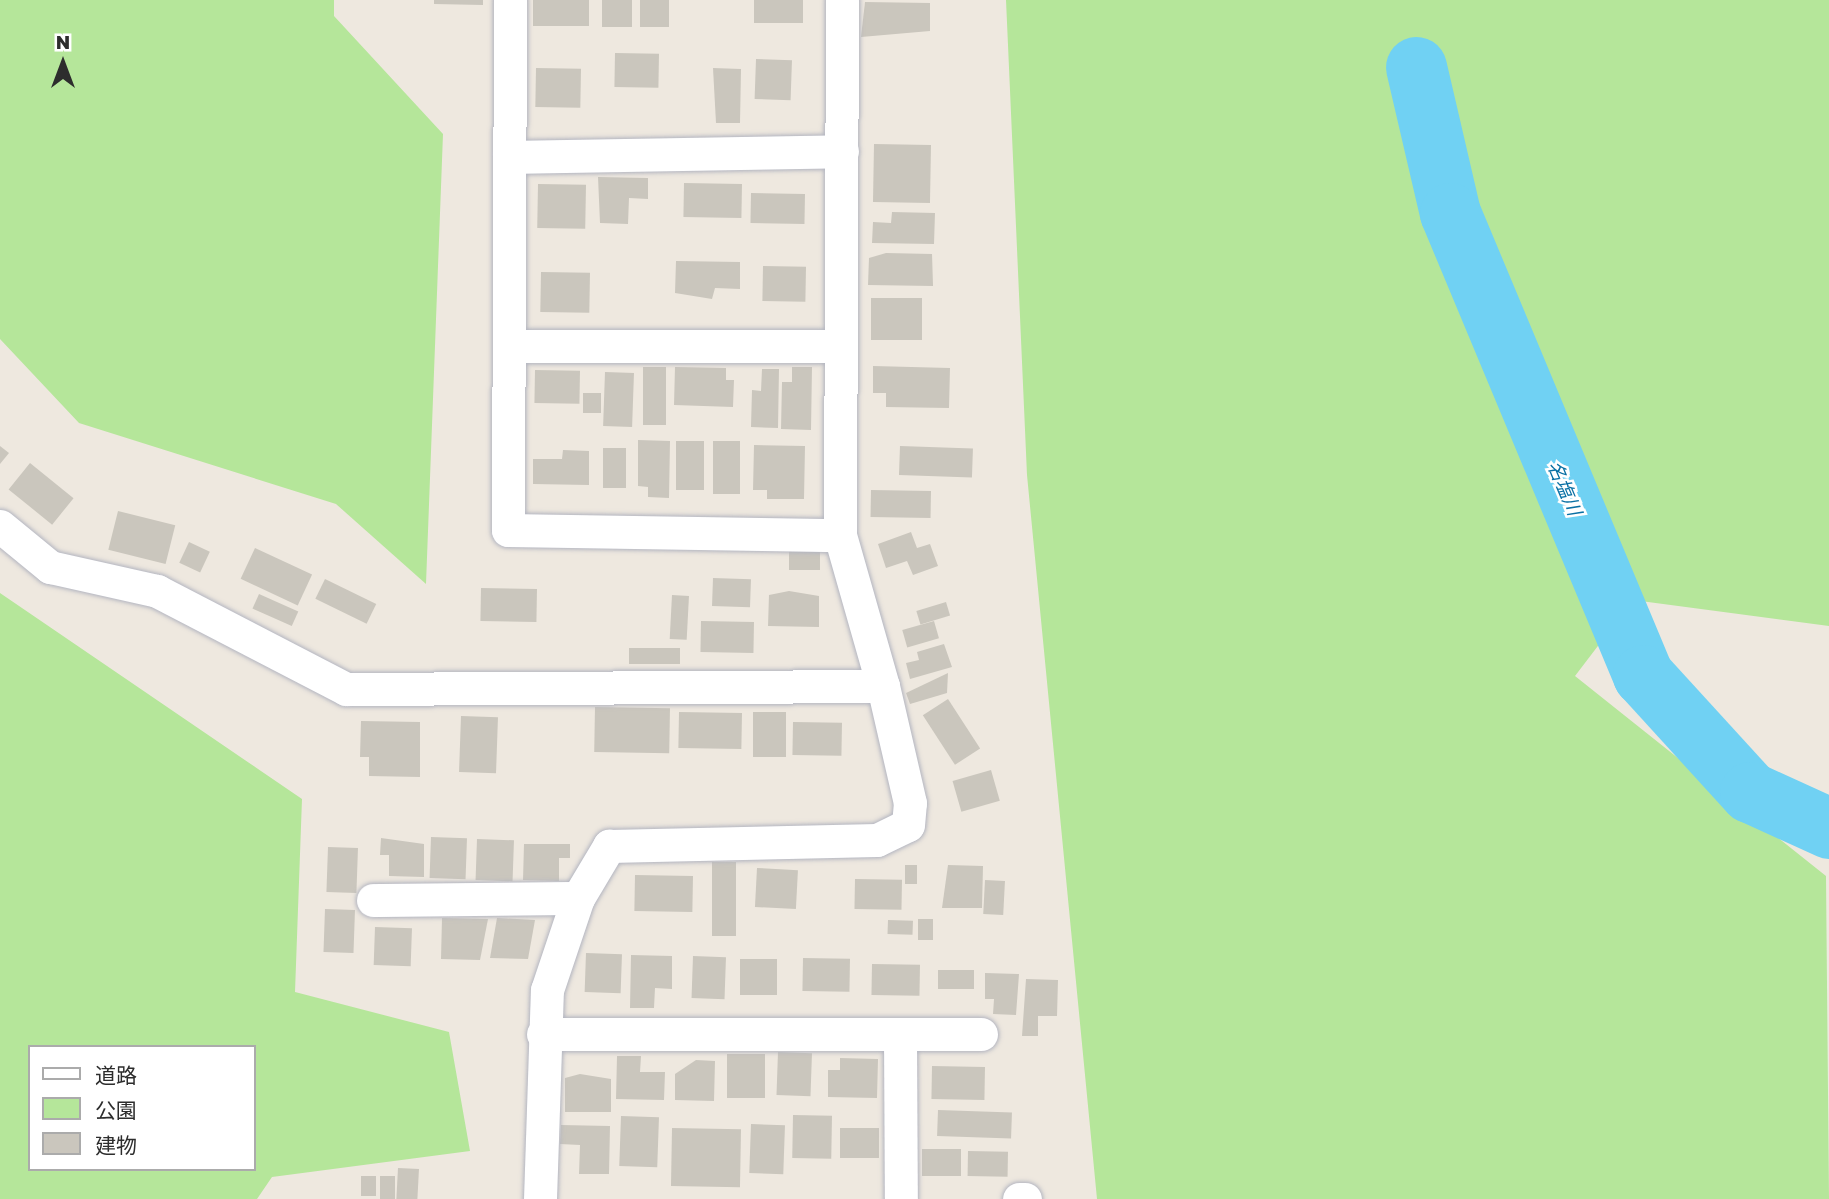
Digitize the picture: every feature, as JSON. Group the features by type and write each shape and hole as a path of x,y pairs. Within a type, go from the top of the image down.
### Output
{"street":[{"path":"510,0 509,530 840,535"},
{"path":"540,1199 543,1034 547,990 578,898 595,864 619,842 877,840 896,834 908,825 910,803 883,686 840,535 842,0"},
{"path":"509,157 842,152"},
{"path":"509,346 841,346"},
{"path":"0,526 50,567 157,591 346,689 883,686"},
{"path":"373,900 578,898"},
{"path":"543,1034 981,1034"},
{"path":"900,1034 901,1199"},
{"path":"1019,1199 1026,1199"}],"green space":[{"path":"0,0 334,0 334,16 443,134 426,584 336,504 79,423 0,339"},
{"path":"1006,0 1829,0 1829,626 1633,600 1575,676 1826,876 1829,1199 1097,1199 1027,475"},
{"path":"0,593 302,799 295,992 449,1032 470,1151 272,1177 257,1199 0,1199"}],"building":[{"path":"434,0 483,0 483,5 434,4"},
{"path":"533,0 589,0 589,26 533,26"},
{"path":"602,0 632,0 632,27 602,27"},
{"path":"640,0 669,0 669,27 640,27"},
{"path":"754,0 803,0 803,23 754,23"},
{"path":"865,2 930,3 930,31 861,37"},
{"path":"615,53 659,54 658,88 614,87"},
{"path":"756,59 792,60 791,100 755,99"},
{"path":"536,68 581,69 580,108 535,107"},
{"path":"713,68 741,69 740,123 716,123"},
{"path":"874,144 931,145 930,203 873,202"},
{"path":"598,177 648,178 648,199 629,198 628,224 600,223"},
{"path":"684,183 742,184 741,218 683,217"},
{"path":"538,184 586,185 585,229 537,228"},
{"path":"751,193 805,194 804,224 750,223"},
{"path":"892,212 935,213 934,244 872,243 873,222 891,223"},
{"path":"886,253 932,254 933,286 868,285 869,258"},
{"path":"676,261 740,262 740,289 715,288 712,299 675,293"},
{"path":"763,266 806,267 805,302 762,301"},
{"path":"541,272 590,273 589,313 540,312"},
{"path":"871,298 922,298 922,340 871,340"},
{"path":"873,366 950,368 949,408 886,407 886,393 873,393"},
{"path":"643,367 666,367 666,425 643,425"},
{"path":"675,367 726,368 726,380 734,380 733,407 674,405"},
{"path":"792,367 812,367 811,430 781,429 782,382 792,382"},
{"path":"762,369 779,369 778,428 751,427 752,390 761,391"},
{"path":"535,370 580,371 579,404 534,403"},
{"path":"605,372 634,373 632,427 603,426"},
{"path":"583,393 601,393 601,413 583,413"},
{"path":"638,440 670,441 669,498 648,497 648,487 638,486"},
{"path":"676,441 704,441 704,490 676,490"},
{"path":"713,441 740,441 740,494 713,494"},
{"path":"754,445 805,446 804,499 767,499 767,490 753,490"},
{"path":"0,446 9,453 0,464"},
{"path":"900,446 973,449 972,478 899,475"},
{"path":"603,448 626,448 626,488 603,488"},
{"path":"563,450 589,451 589,485 533,484 533,459 562,459"},
{"path":"30,463 74,498 52,525 9,489"},
{"path":"871,490 931,491 931,518 871,517"},
{"path":"118,511 175,525 166,564 108,550"},
{"path":"911,532 917,548 930,544 938,566 913,575 907,561 886,568 878,544"},
{"path":"189,542 210,552 200,573 179,563"},
{"path":"255,548 312,575 298,605 241,579"},
{"path":"789,549 820,549 820,570 789,570"},
{"path":"713,578 751,579 750,607 712,606"},
{"path":"325,579 376,604 367,624 315,599"},
{"path":"481,588 537,589 536,622 480,621"},
{"path":"789,591 819,596 819,627 768,626 769,595"},
{"path":"259,594 298,611 292,626 252,609"},
{"path":"672,595 689,596 687,640 670,639"},
{"path":"946,602 950,615 920,624 916,611"},
{"path":"701,621 754,622 753,653 700,652"},
{"path":"934,621 939,638 907,647 902,630"},
{"path":"944,644 952,667 910,679 906,663 919,660 917,652"},
{"path":"629,648 680,648 680,664 629,664"},
{"path":"948,673 947,693 910,704 906,693"},
{"path":"948,699 980,748 955,765 923,715"},
{"path":"595,707 670,708 669,753 594,752"},
{"path":"679,712 742,713 741,749 678,748"},
{"path":"753,712 786,712 786,757 753,757"},
{"path":"461,716 498,717 496,773 459,772"},
{"path":"361,721 420,722 420,777 369,776 369,757 360,757"},
{"path":"793,722 842,723 841,756 792,755"},
{"path":"991,770 1000,801 961,812 953,781"},
{"path":"431,837 467,838 466,879 430,878"},
{"path":"381,838 424,844 424,877 389,876 389,855 380,855"},
{"path":"477,839 514,840 513,881 476,880"},
{"path":"524,844 570,844 570,858 559,858 559,881 523,880"},
{"path":"328,847 358,848 356,893 326,892"},
{"path":"712,862 736,862 736,936 712,936"},
{"path":"905,865 917,865 917,884 905,884"},
{"path":"948,865 983,866 982,908 942,908"},
{"path":"757,868 798,870 796,909 755,907"},
{"path":"635,875 693,876 692,912 634,911"},
{"path":"855,879 902,880 901,910 854,909"},
{"path":"985,880 1005,881 1003,915 983,914"},
{"path":"325,909 355,910 353,953 323,952"},
{"path":"442,918 488,919 480,960 441,959"},
{"path":"497,918 535,920 528,959 490,958"},
{"path":"918,919 933,919 933,940 918,940"},
{"path":"888,920 913,921 912,935 888,934"},
{"path":"375,927 412,928 411,966 374,965"},
{"path":"586,953 622,954 621,993 585,992"},
{"path":"631,955 672,956 672,989 655,988 654,1008 630,1008"},
{"path":"693,956 726,957 725,999 692,998"},
{"path":"803,958 850,959 849,992 802,991"},
{"path":"740,959 777,959 777,995 740,995"},
{"path":"872,964 920,965 919,996 871,995"},
{"path":"938,970 974,970 974,989 938,989"},
{"path":"985,973 1019,974 1016,1015 993,1014 994,999 985,999"},
{"path":"1026,979 1058,980 1057,1016 1038,1016 1038,1036 1022,1036"},
{"path":"778,1052 812,1053 810,1096 776,1095"},
{"path":"727,1054 765,1054 765,1098 727,1098"},
{"path":"617,1056 641,1056 640,1072 665,1072 664,1100 616,1099"},
{"path":"840,1058 878,1059 877,1098 828,1097 828,1070 840,1070"},
{"path":"696,1060 715,1061 714,1101 675,1100 675,1074"},
{"path":"932,1066 985,1067 984,1100 931,1099"},
{"path":"580,1074 611,1079 611,1112 565,1112 565,1078"},
{"path":"938,1110 1012,1113 1011,1139 937,1136"},
{"path":"793,1115 832,1116 831,1159 792,1158"},
{"path":"621,1116 659,1117 657,1167 619,1166"},
{"path":"751,1124 785,1125 783,1174 749,1173"},
{"path":"561,1125 610,1126 609,1174 579,1174 580,1145 560,1144"},
{"path":"672,1128 741,1129 740,1187 671,1186"},
{"path":"840,1128 879,1128 879,1158 840,1158"},
{"path":"922,1149 961,1149 961,1176 922,1176"},
{"path":"968,1151 1008,1152 1008,1177 968,1176"},
{"path":"398,1168 419,1169 417,1199 396,1199"},
{"path":"361,1176 376,1176 376,1196 361,1196"},
{"path":"380,1176 395,1176 395,1199 380,1199"}],"waterway":[{"name":"名塩川","path":"1416,67 1450,213 1643,675 1750,792 1829,828"}]}
